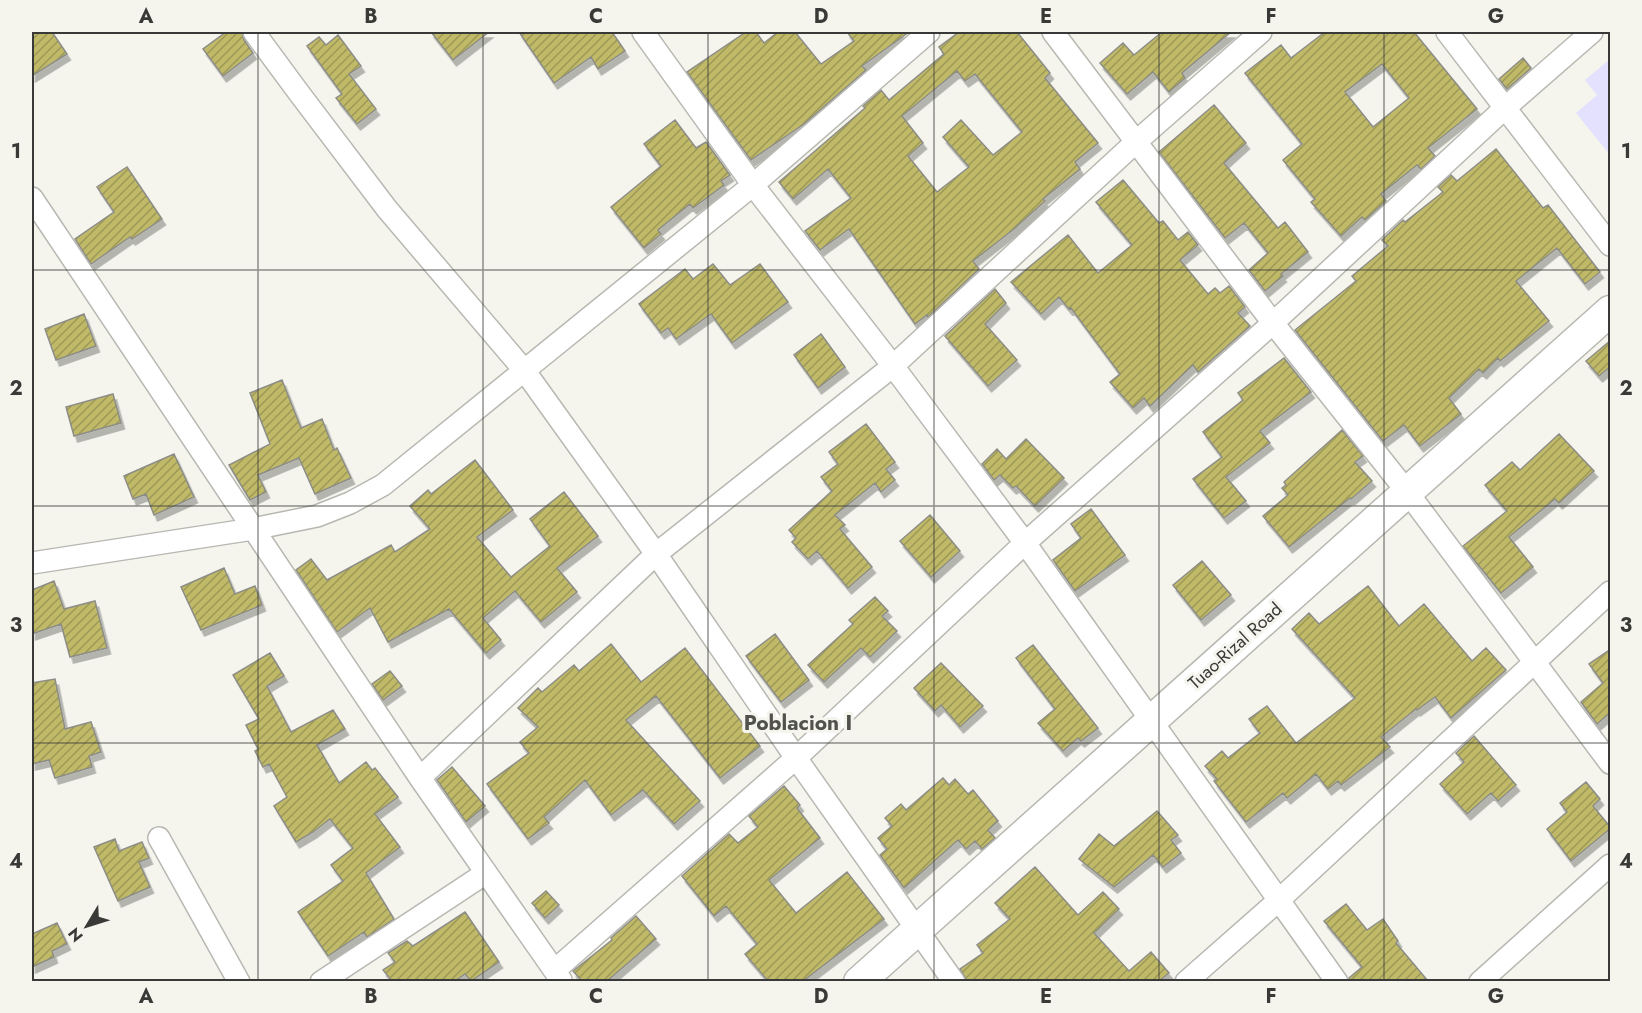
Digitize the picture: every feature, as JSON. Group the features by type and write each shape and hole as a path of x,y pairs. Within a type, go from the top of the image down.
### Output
{"main road":[{"name":"Tuao-Rizal Road","path":"859,981 918,931 1611,311"}],"street":[{"path":"254,32 387,209 524,370 656,554 796,758 954,981"},
{"path":"643,32 753,185 893,366 1025,543 1337,981"},
{"path":"32,563 253,529 317,516 350,503 383,485 753,185 929,32"},
{"path":"1053,32 1273,323 1408,493 1611,763"},
{"path":"420,778 656,554 893,366 1137,141 1261,32"},
{"path":"1447,32 1611,244"},
{"path":"32,198 420,778 558,976 796,758 1025,543 1273,323 1506,107 1592,32"},
{"path":"1186,981 1279,900 1611,592"},
{"path":"159,838 239,981"},
{"path":"1480,981 1611,865"},
{"path":"321,981 486,873"}],"shaded area":[{"path":"1610,59 1610,155 1576,113 1597,95 1585,80"}],"building":[{"path":"32,32 52,32 67,54 32,76"},
{"path":"226,32 242,32 244,40 253,53 223,76 203,49"},
{"path":"431,32 489,32 453,60"},
{"path":"519,32 612,32 625,51 598,69 591,57 554,83"},
{"path":"746,32 756,32 764,43 778,32 795,32 821,64 854,41 847,32 909,32 862,66 866,70 804,124 751,160 687,72"},
{"path":"959,32 1017,32 1050,73 1045,78 1098,143 1075,162 1080,169 1043,199 1045,201 1014,229 973,261 979,269 928,317 927,315 915,324 849,229 820,250 805,231 851,198 828,169 793,199 779,182 865,108 863,106 881,90 889,100 944,54 939,47","holes":["957,71 965,81 975,74 1022,132 993,155 961,120 943,137 969,167 937,192 908,156 923,143 902,116"]},
{"path":"1162,32 1231,32 1182,73 1185,78 1169,92 1153,72 1127,94 1100,63 1123,43 1134,55"},
{"path":"1325,32 1414,32 1477,109 1428,148 1435,156 1421,169 1417,165 1381,194 1386,201 1365,220 1362,217 1341,236 1311,202 1315,199 1283,160 1302,144 1245,73 1281,45 1291,58","holes":["1382,64 1409,98 1373,127 1345,92"]},
{"path":"338,35 361,66 349,74 376,109 357,124 336,98 342,94 307,46 319,37 326,45"},
{"path":"1523,58 1531,68 1507,89 1499,79"},
{"path":"1214,105 1246,143 1224,163 1278,228 1285,222 1308,252 1281,274 1283,276 1265,291 1249,270 1268,253 1244,223 1225,238 1159,152"},
{"path":"675,120 696,148 706,142 730,175 721,181 724,185 693,208 690,204 658,230 661,234 644,248 611,207 661,166 644,144"},
{"path":"1496,149 1543,208 1548,205 1600,272 1585,284 1557,248 1516,281 1549,321 1500,361 1498,358 1483,373 1479,369 1449,398 1461,414 1420,446 1404,425 1383,441 1295,330 1356,281 1352,276 1388,246 1382,240 1403,220 1405,222 1443,192 1438,187 1451,175 1457,181"},
{"path":"127,167 162,219 132,239 130,237 91,264 75,239 114,212 97,187"},
{"path":"1123,180 1159,223 1163,221 1178,240 1188,232 1198,245 1180,260 1208,294 1215,288 1220,293 1229,286 1245,307 1238,313 1250,326 1198,372 1193,365 1150,406 1144,398 1133,408 1110,382 1120,374 1071,308 1069,309 1059,297 1041,314 1011,282 1068,235 1098,273 1132,245 1096,202"},
{"path":"713,264 730,285 760,264 788,302 732,343 711,314 676,339 668,328 661,333 639,304 685,269 693,279"},
{"path":"995,289 1006,303 985,324 1017,360 988,386 945,336"},
{"path":"84,314 96,346 56,360 45,329"},
{"path":"821,334 845,367 818,388 794,355"},
{"path":"1611,340 1611,366 1599,376 1586,361"},
{"path":"1284,358 1311,392 1260,431 1270,443 1226,477 1246,501 1224,518 1193,479 1222,457 1203,432 1243,400 1238,393"},
{"path":"282,380 301,428 322,419 334,450 337,448 351,478 315,494 299,458 258,475 266,492 250,500 229,465 270,444 250,393"},
{"path":"113,394 121,423 74,436 66,407"},
{"path":"866,424 895,462 886,469 895,480 881,492 875,483 835,515 845,525 840,529 872,567 848,588 817,551 808,559 792,542 796,538 789,530 832,491 821,477 838,464 829,452"},
{"path":"1342,430 1363,456 1355,462 1372,481 1289,547 1263,516 1288,495 1282,488 1286,485 1284,482"},
{"path":"1559,434 1594,471 1559,503 1555,499 1509,537 1533,567 1501,593 1463,546 1507,511 1485,485 1512,462 1520,470"},
{"path":"1026,439 1064,478 1035,506 1016,486 1013,488 1000,475 994,480 982,464 997,449 1006,459"},
{"path":"174,454 194,497 154,515 146,494 133,499 124,476"},
{"path":"475,460 513,510 477,537 511,577 550,546 530,519 564,492 598,536 557,568 577,592 541,622 515,591 483,618 501,640 486,653 449,609 388,642 370,608 337,632 296,570 311,559 327,580 391,545 395,552 430,529 410,506 428,490 431,494"},
{"path":"1091,509 1125,555 1075,591 1053,560 1081,538 1071,524"},
{"path":"930,515 960,551 931,577 900,541"},
{"path":"1202,561 1231,595 1201,620 1173,585"},
{"path":"224,568 235,594 255,586 262,605 201,630 181,587"},
{"path":"54,581 64,609 95,601 107,648 70,657 61,624 32,634 32,590"},
{"path":"1368,586 1399,626 1424,604 1472,661 1486,648 1506,670 1451,718 1435,697 1416,709 1381,737 1390,747 1341,785 1338,781 1328,789 1316,774 1287,798 1283,793 1246,822 1214,781 1217,779 1205,766 1222,751 1228,758 1260,733 1249,719 1267,706 1296,743 1355,698 1292,629 1309,613 1319,624"},
{"path":"875,597 888,611 882,616 897,631 870,657 861,648 824,682 808,665 853,624 849,620"},
{"path":"775,634 809,680 781,702 746,656"},
{"path":"611,644 641,682 685,648 760,746 720,778 656,696 626,720 700,801 674,824 643,790 611,815 585,780 544,817 549,823 528,839 487,784 529,753 520,742 538,727 518,708 538,688 542,692 574,665 579,671"},
{"path":"1033,645 1098,728 1081,741 1078,738 1063,751 1038,723 1055,709 1016,658"},
{"path":"1611,649 1611,712 1597,724 1581,702 1603,683 1589,664"},
{"path":"270,653 284,676 267,686 291,732 333,710 345,729 317,745 339,783 366,762 372,770 375,768 398,797 375,814 400,847 366,873 394,919 367,937 364,932 328,956 298,912 343,881 331,865 353,848 330,819 296,842 274,806 287,797 269,764 263,767 255,751 258,749 246,725 259,719 233,675"},
{"path":"941,663 983,706 960,727 941,705 935,711 914,688"},
{"path":"390,671 402,686 383,700 372,684"},
{"path":"55,679 65,729 91,722 101,752 89,756 92,767 55,778 49,760 32,764 32,683"},
{"path":"1474,736 1516,785 1498,801 1491,793 1467,814 1440,784 1464,762 1456,753"},
{"path":"452,767 485,806 466,822 437,780"},
{"path":"943,778 949,785 955,779 968,794 973,790 998,821 988,830 995,838 982,849 975,841 966,849 958,840 904,888 880,855 887,849 878,838 892,826 885,818 901,804 906,810"},
{"path":"1586,782 1600,799 1593,806 1611,828 1571,861 1547,829 1567,812 1560,803"},
{"path":"784,786 800,805 797,808 820,838 769,880 796,913 847,872 884,919 803,981 768,981 745,954 757,944 726,906 714,916 682,876 729,834 738,843 758,827 749,816"},
{"path":"1157,811 1178,835 1171,840 1181,853 1163,867 1153,855 1114,887 1079,859 1099,834 1114,846"},
{"path":"115,839 119,851 142,842 149,858 139,862 150,887 118,901 94,847"},
{"path":"1035,867 1078,915 1103,892 1119,909 1094,933 1129,971 1151,952 1169,973 1159,981 967,981 960,969 983,953 977,945 1010,919 995,903"},
{"path":"546,891 559,905 545,918 532,903"},
{"path":"1346,904 1367,930 1383,919 1398,941 1396,943 1428,981 1350,981 1349,978 1362,967 1324,921"},
{"path":"465,912 499,962 471,981 465,974 455,981 392,981 383,970 395,962 388,953 407,941 413,946"},
{"path":"636,916 656,939 607,981 582,981 573,971 612,940 611,938"},
{"path":"57,923 67,944 52,951 54,957 32,967 32,934"}],"district":[{"name":"Poblacion I","path":"798,723"}]}
